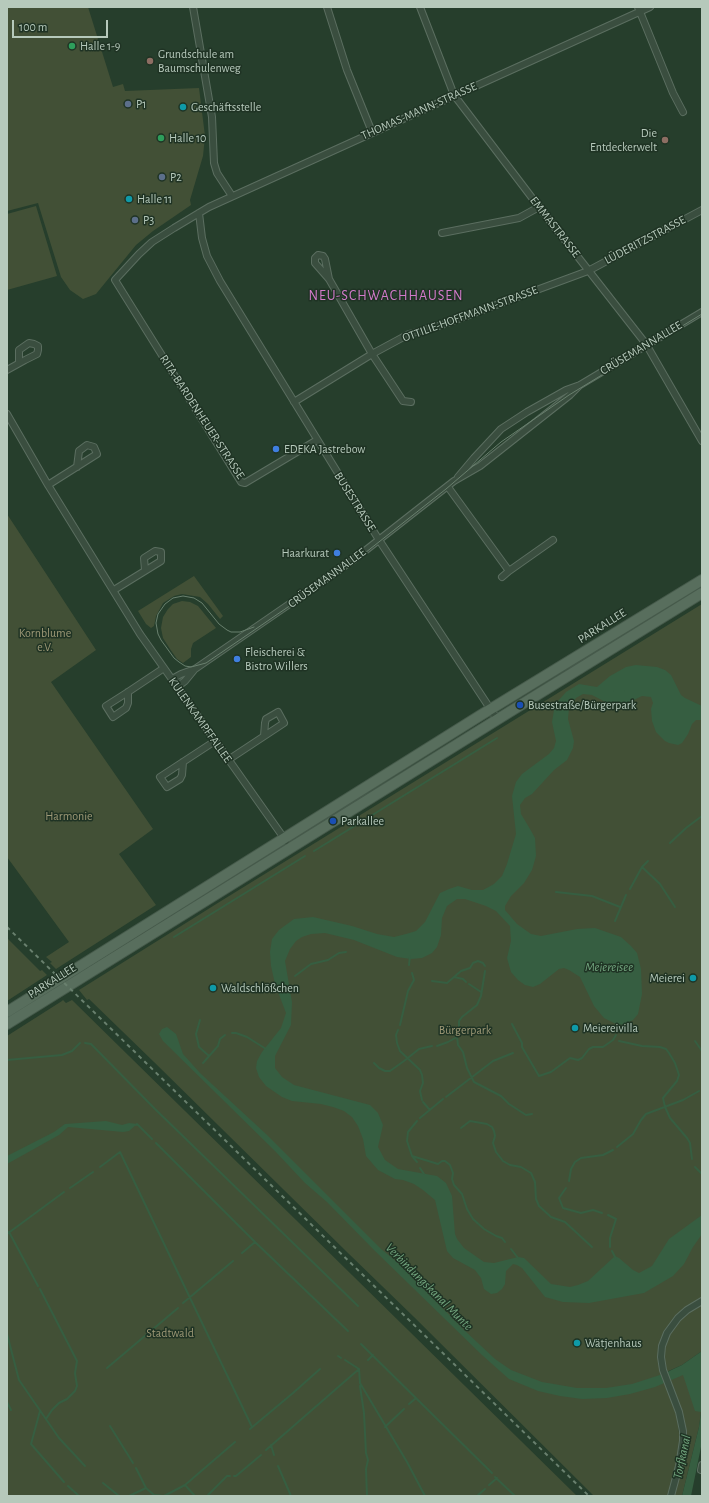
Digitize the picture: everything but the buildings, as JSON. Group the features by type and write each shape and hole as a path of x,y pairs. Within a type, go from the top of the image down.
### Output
{"main road":[{"name":"PARKALLEE","path":"7,1012 491,709 702,580"},
{"name":"PARKALLEE","path":"7,1024 290,847 702,594"}],"street":[{"path":"193,7 212,117 214,163 217,172 232,196"},
{"path":"327,7 347,70 372,132"},
{"name":"EMMASTRASSE","path":"420,7 454,95 646,345 702,441"},
{"name":"THOMAS-MANN-STRASSE","path":"115,280 152,242 199,212 639,10 650,7"},
{"path":"639,10 675,98 683,112"},
{"path":"442,234 519,218 539,207"},
{"name":"LÜDERITZSTRASSE","path":"588,270 702,210"},
{"name":"BUSESTRASSE","path":"199,212 202,238 212,267 379,540 497,719"},
{"name":"OTTILIE-HOFFMANN-STRASSE","path":"294,402 372,354 409,334 442,325 588,270"},
{"path":"329,279 372,354 403,401 411,402"},
{"name":"RITA-BARDENHEUER-STRASSE","path":"115,280 241,482 245,483 317,440"},
{"name":"CRÜSEMANNALLEE","path":"172,679 195,669 308,592 379,540 448,487 501,429 537,406 566,390 580,385 702,312"},
{"path":"7,370 19,363"},
{"name":"CRÜSEMANNALLEE","path":"454,481 480,466 570,395 580,385"},
{"name":"KULENKAMPFFALLEE","path":"7,414 48,485 140,634 290,847"},
{"path":"48,485 77,467"},
{"path":"448,487 509,571"},
{"path":"502,577 553,540"},
{"path":"114,590 145,570"},
{"path":"128,692 164,668"},
{"name":"CRÜSEMANNALLEE","path":"177,686 185,681 195,669"},
{"path":"228,760 264,736"},
{"path":"183,762 215,741"},
{"path":"671,1496 679,1466 683,1441 679,1412 664,1372 661,1357 662,1346 667,1333 678,1318 687,1310 702,1301"}],"green space":[{"path":"7,7 88,7 113,87 123,84 125,91 199,88 205,136 203,156 190,200 191,205 153,231 136,245 96,294 83,299 70,290 61,277 38,203 7,211"},
{"path":"36,206 57,276 7,290 7,214"},
{"name":"Harmonie","path":"7,514 96,650 51,682 153,829 119,854 156,905 56,969 50,963 52,962 46,957 69,942 7,857"},
{"path":"194,576 223,616 220,619 208,604 200,597 182,594 174,596 163,603 156,616 154,626 151,628 146,624 138,611"},
{"path":"182,601 190,602 198,606 216,628 193,643 191,657 183,663 177,659 163,638 161,628 163,617 168,609 173,604"},
{"name":"Bürgerpark","path":"702,604 702,1351 682,1365 662,1374 677,1417 681,1448 686,1449 687,1441 685,1425 670,1378 702,1362 701,1412 699,1427 682,1496 594,1496 414,1317 154,1062 89,999 87,1000 79,990"},
{"path":"7,938 40,971 42,970 47,975 7,1001"},
{"name":"Stadtwald","path":"63,1000 66,1003 72,1000 577,1496 7,1496 7,1036"}],"water":[{"name":"Meiereisee","path":"636,665 657,667 665,670 671,675 681,695 702,706 702,720 696,720 692,724 682,743 678,745 665,741 656,732 652,721 651,709 653,703 651,697 642,696 617,708 592,695 583,694 576,698 569,708 568,719 574,741 573,748 567,760 554,770 532,794 525,798 520,805 521,814 535,838 536,856 532,870 524,883 511,896 505,906 505,910 517,924 531,934 541,936 577,929 595,928 621,937 637,953 641,969 642,994 638,1014 633,1020 623,1025 616,1024 604,1018 594,1006 580,977 564,968 559,969 540,984 533,987 525,985 518,980 511,972 507,958 511,941 510,926 496,911 465,899 457,899 447,906 442,918 441,935 437,947 432,953 422,958 411,959 397,957 354,940 325,933 311,934 296,941 290,949 285,961 292,1002 291,1025 275,1056 275,1068 282,1077 294,1085 370,1105 378,1113 383,1125 378,1147 385,1160 398,1169 437,1176 446,1183 452,1196 455,1234 457,1239 464,1248 484,1262 494,1263 518,1257 524,1258 551,1284 570,1287 588,1281 615,1256 639,1273 652,1266 669,1239 702,1215 702,1234 684,1264 673,1276 644,1293 589,1303 563,1302 545,1297 522,1268 513,1264 506,1271 505,1284 502,1289 497,1293 491,1294 484,1289 481,1278 475,1270 453,1258 447,1251 435,1200 414,1184 395,1179 378,1170 366,1156 363,1139 358,1126 352,1117 344,1111 333,1107 321,1104 292,1101 282,1097 266,1086 259,1077 256,1068 257,1061 262,1052 281,1028 286,1013 275,984 271,966 270,952 272,939 279,930 294,919 313,917 394,937 416,931 425,922 440,893 458,886 472,890 483,890 494,884 502,876 516,834 512,796 516,782 522,774 549,754 554,748 556,741 552,722 554,710 559,700 566,692 579,684 597,687 610,676 626,667"},
{"path":"167,1027 176,1034 183,1054 200,1073 266,1134 463,1329 495,1359 511,1370 542,1382 577,1388 606,1388 632,1384 663,1374 682,1365 702,1351 702,1442 691,1496 682,1496 699,1427 701,1412 695,1411 683,1375 655,1387 630,1394 607,1398 582,1399 538,1391 509,1379 482,1355 374,1250 327,1202 305,1183 275,1151 163,1041 159,1034 162,1029"},
{"path":"106,1121 122,1125 129,1123 137,1124 129,1131 123,1132 68,1127 59,1135 7,1164 7,1156 54,1132 65,1124"}],"waterway":[{"path":"614,691 624,691"},
{"path":"314,851 497,738"},
{"path":"670,843 702,816"},
{"path":"174,937 305,856"},
{"path":"630,889 642,867 648,861"},
{"path":"642,867 660,884 675,907"},
{"path":"556,892 592,896 620,907"},
{"path":"615,921 626,895"},
{"path":"295,976 311,964 328,960 339,953 346,952"},
{"path":"409,965 410,956"},
{"path":"454,977 461,971 470,968 473,963 478,961 483,963 485,966"},
{"path":"485,971 481,996 477,1005 459,1021 459,1033 457,1037 458,1045 463,1052 467,1068 474,1082 501,1096 509,1104 526,1115 532,1114"},
{"path":"400,1025 408,991 414,980 412,973"},
{"path":"432,981 447,983 454,977 463,979 466,982"},
{"path":"469,984 481,992"},
{"path":"200,1020 196,1034 199,1047 209,1056"},
{"path":"512,1024 522,1043 522,1047 539,1076 551,1072 570,1058 578,1060 582,1058 589,1049 593,1047 603,1047 613,1040 616,1035"},
{"path":"398,1030 396,1035 400,1051 420,1070 422,1075 423,1083 420,1091 422,1100"},
{"path":"232,1033 247,1037 266,1049"},
{"path":"203,1063 218,1046 220,1039 225,1035"},
{"path":"437,1046 457,1037"},
{"path":"619,1041 642,1046 660,1047 666,1049 669,1053 675,1063 679,1075 677,1081 663,1098 670,1118 690,1143 692,1159"},
{"path":"695,1041 702,1051"},
{"path":"7,1060 62,1055 72,1051 80,1043"},
{"path":"85,1043 91,1044 155,1109 358,1306"},
{"path":"374,1063 379,1068 385,1071 390,1071 419,1049 432,1046"},
{"path":"446,1097 493,1061 513,1053"},
{"path":"617,1147 633,1134 646,1114 683,1100 699,1091"},
{"path":"420,1118 443,1099"},
{"path":"423,1102 429,1109"},
{"path":"417,1121 408,1132 407,1141 412,1156 417,1162"},
{"path":"461,1128 470,1121 487,1124 492,1127 495,1136 493,1143 496,1152 503,1161 510,1165 521,1167 531,1173 535,1182 536,1199 539,1206 551,1217 565,1222 592,1247"},
{"path":"136,1125 137,1124 152,1139"},
{"path":"156,1143 255,1242 348,1331"},
{"path":"569,1181 571,1169 575,1162 581,1158 603,1155 613,1150"},
{"path":"100,1167 120,1152 252,1427"},
{"path":"412,1156 438,1164 445,1161 450,1165 453,1173 452,1179 454,1185 462,1194 467,1209 473,1219 484,1229 502,1238 505,1242"},
{"path":"695,1167 702,1174"},
{"path":"420,1168 424,1174"},
{"path":"70,1188 93,1172"},
{"path":"566,1188 559,1198 563,1208 581,1213 593,1210 602,1213"},
{"path":"7,1234 64,1192"},
{"path":"608,1215 616,1219 610,1238 610,1247"},
{"path":"9,1232 38,1286"},
{"path":"242,1253 255,1242"},
{"path":"511,1249 518,1258"},
{"path":"612,1251 616,1259"},
{"path":"183,1303 233,1261"},
{"path":"40,1289 77,1361 75,1373 77,1386 75,1391 67,1399 59,1403 46,1419"},
{"path":"107,1368 178,1308"},
{"path":"7,1334 19,1380 59,1438 85,1466"},
{"path":"361,1344 492,1473"},
{"path":"368,1360 373,1355"},
{"path":"345,1360 359,1369 360,1383 407,1462 425,1496"},
{"path":"250,1429 320,1369"},
{"path":"266,1450 359,1369"},
{"path":"360,1386 364,1413 366,1453 368,1460 366,1469 367,1496"},
{"path":"409,1404 416,1398"},
{"path":"7,1402 11,1410"},
{"path":"385,1427 404,1409"},
{"path":"40,1411 31,1444 64,1482"},
{"path":"110,1426 133,1463"},
{"path":"164,1496 185,1485 235,1442"},
{"path":"271,1445 274,1455"},
{"path":"234,1476 236,1476 261,1455"},
{"path":"278,1466 291,1496"},
{"path":"136,1468 146,1488"},
{"path":"207,1496 227,1476 230,1476"},
{"path":"495,1477 515,1496"},
{"path":"489,1485 497,1478"},
{"path":"103,1483 119,1496"},
{"path":"185,1485 195,1496"},
{"path":"68,1486 79,1496"},
{"path":"129,1496 146,1488 154,1495 163,1496"},
{"path":"477,1496 485,1489"}],"tram line":[{"path":"254,627 240,632 231,632 219,624 202,603 194,598 183,596 173,598 165,604 158,614 156,623 161,640 174,658 185,666 191,667 206,663 351,564 446,489 501,442 569,395 702,314"}],"railway":[{"path":"7,927 589,1496"}],"place":[{"name":"Halle 1-9","path":"72,46"},
{"name":"Grundschule am Baumschulenweg","path":"150,61"},
{"name":"P1","path":"128,104"},
{"name":"Geschäftsstelle","path":"183,107"},
{"name":"Halle 10","path":"161,138"},
{"name":"Die Entdeckerwelt","path":"665,140"},
{"name":"P2","path":"162,177"},
{"name":"Halle 11","path":"129,199"},
{"name":"P3","path":"135,220"},
{"name":"EDEKA Jastrebow","path":"276,449"},
{"name":"Haarkurat","path":"337,553"},
{"name":"Fleischerei & Bistro Willers","path":"237,659"},
{"name":"Busestraße/Bürgerpark","path":"520,705"},
{"name":"Parkallee","path":"333,821"},
{"name":"Meierei","path":"693,978"},
{"name":"Waldschlößchen","path":"213,988"},
{"name":"Meiereivilla","path":"575,1028"},
{"name":"Wätjenhaus","path":"577,1343"}],"district":[{"name":"NEU-SCHWACHHAUSEN","path":"386,296"}],"park label":[{"name":"Kornblume e.V.","path":"45,640"}],"water label":[{"name":"Verbindungskanal Munte","path":"429,1287"},
{"name":"Torfkanal","path":"682,1457"}]}
